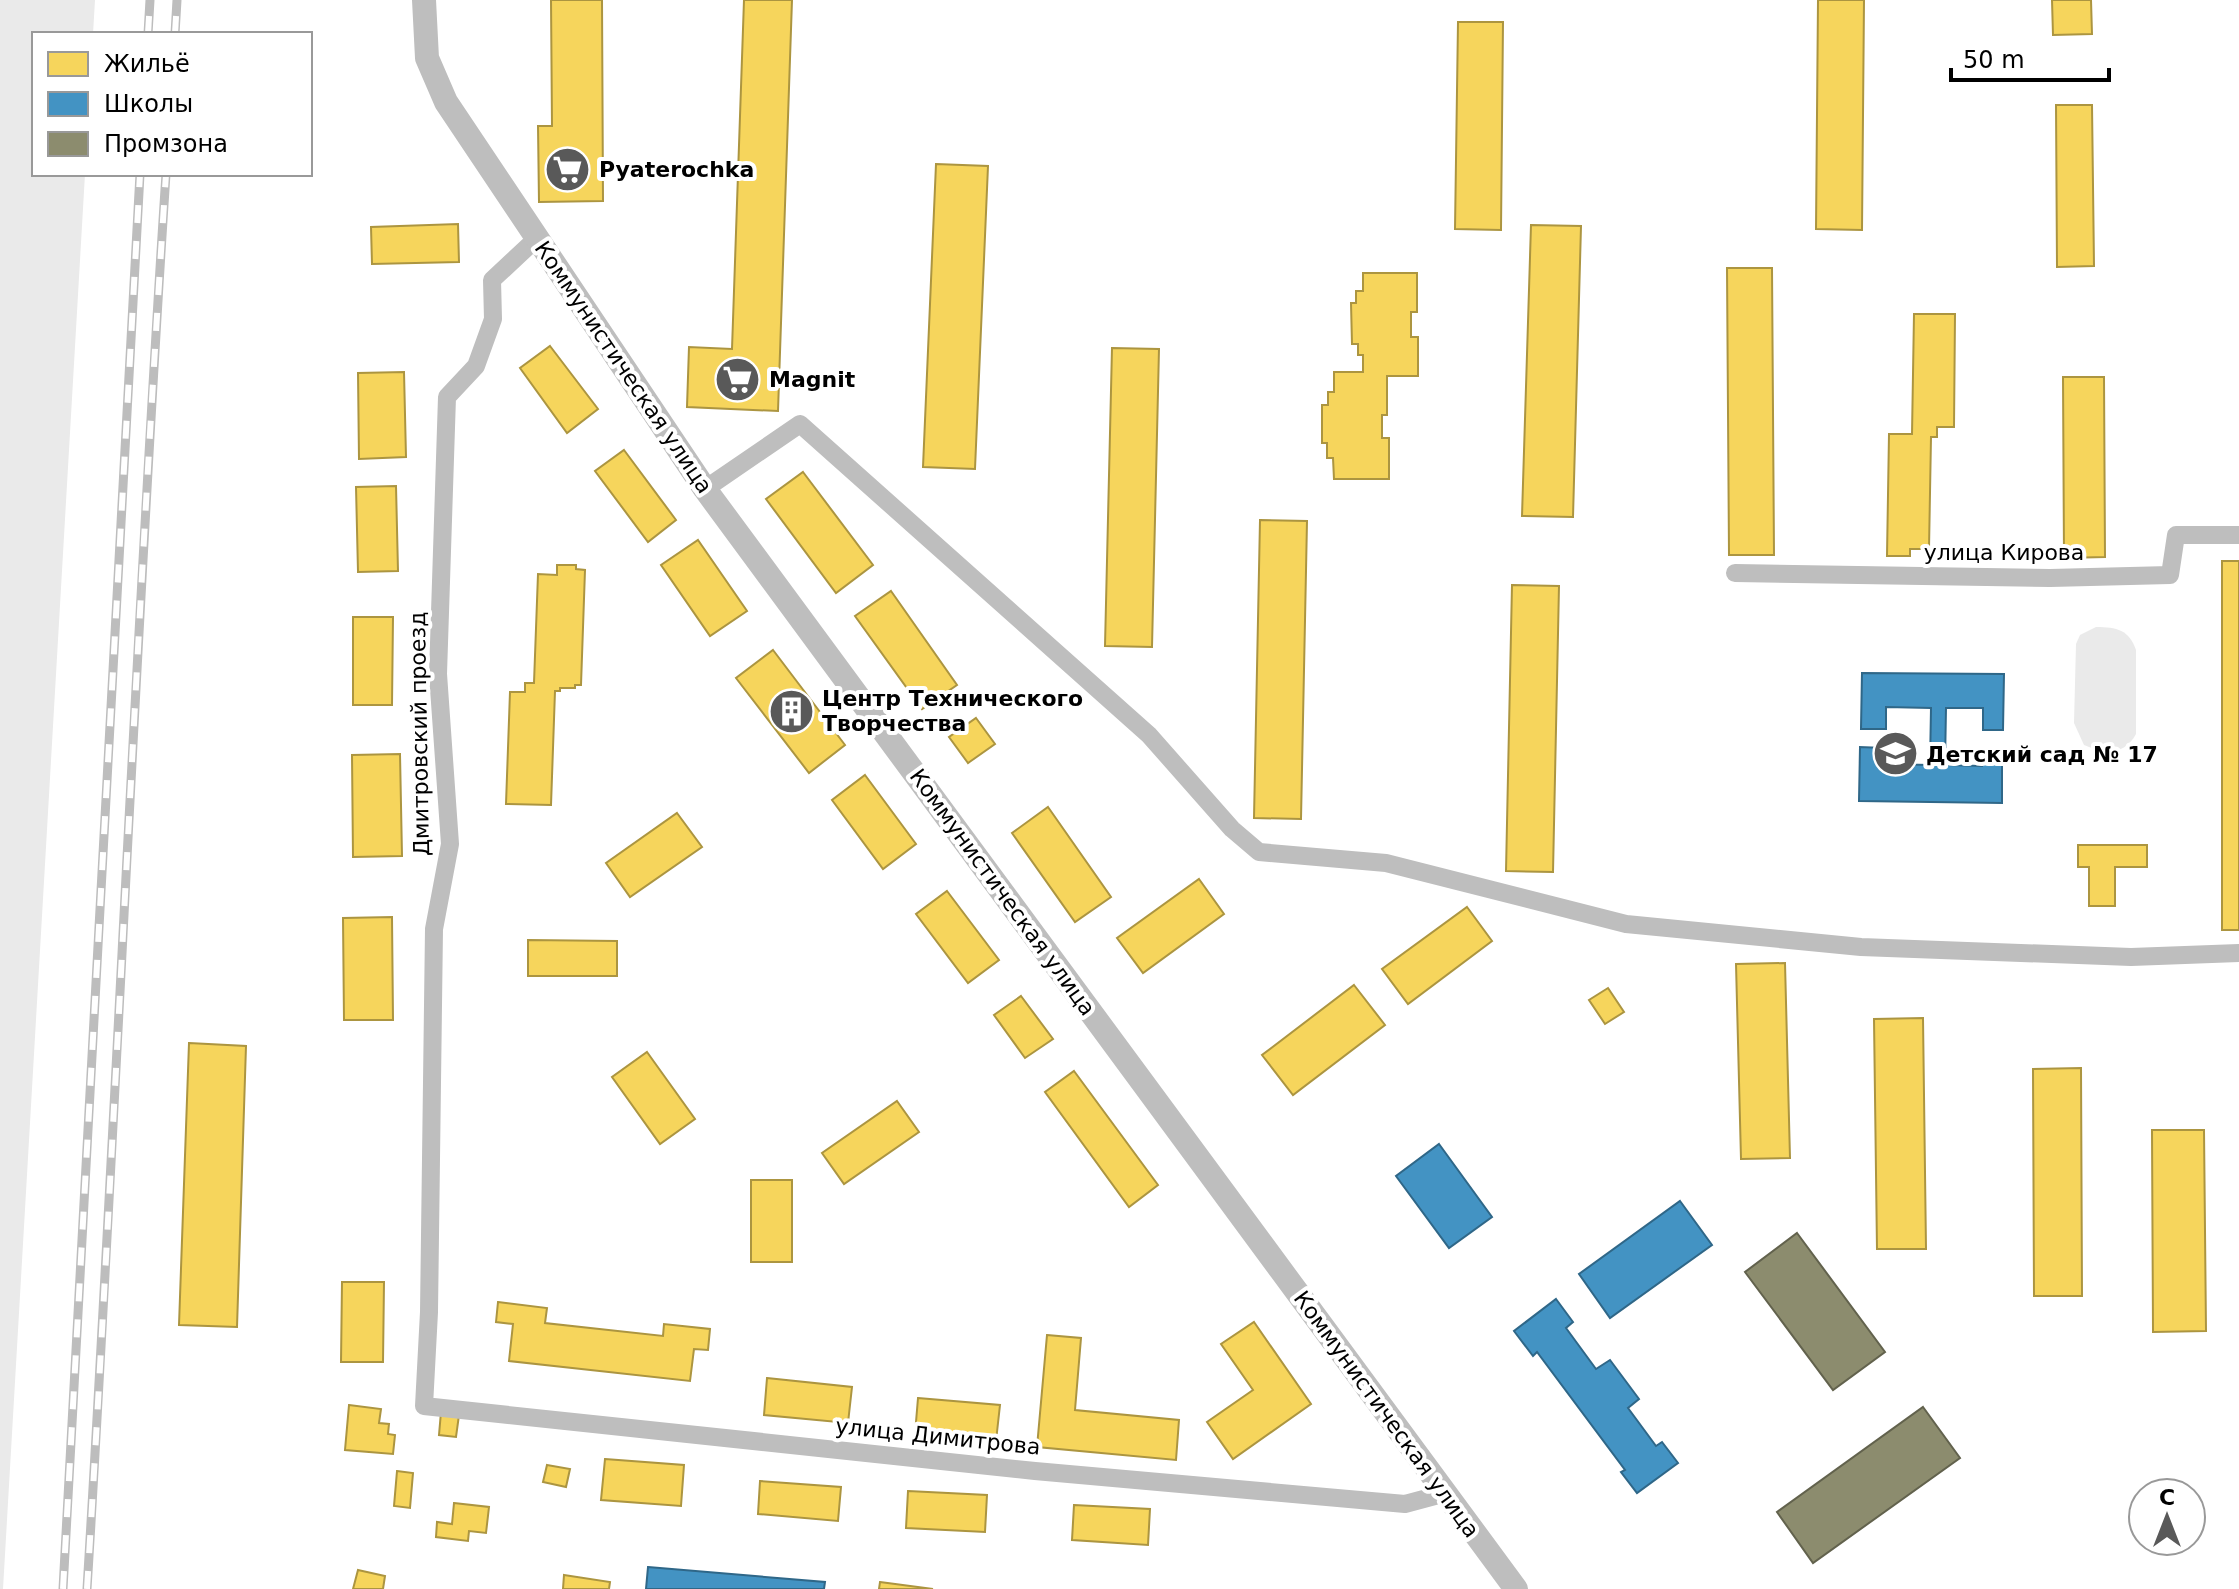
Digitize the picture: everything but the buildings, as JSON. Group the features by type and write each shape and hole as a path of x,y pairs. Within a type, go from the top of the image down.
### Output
{"street":[{"name":"Коммунистическая улица","path":"424,8 427,58 446,102 705,489 1516,1589"},
{"name":"Дмитровский проезд","path":"424,1406 429,1312 434,929 450,844 438,674 447,397 476,366 485,343 493,319 492,280 537,238"},
{"path":"705,489 800,424 1149,735 1232,829 1259,852 1386,863 1626,924 1861,947 2131,957 2239,953"},
{"name":"улица Кирова","path":"1735,573 2034,578 2170,575 2176,535 2239,535"},
{"name":"улица Димитрова","path":"424,1406 1035,1471 1405,1504 1446,1493"}],"shaded area":[{"path":"0,0 95,0 93,32 32,32 32,176 85,176 3,1589 0,1589"},
{"path":"2096,627 2121,631 2130,638 2136,650 2136,734 2120,750 2106,751 2084,745 2074,723 2076,644 2080,635"}],"railway":[{"path":"148,32 150,0"},
{"path":"175,32 177,0"},
{"path":"63,1589 140,176"},
{"path":"87,1589 166,176"}],"place":[{"name":"Pyaterochka","path":"568,169"},
{"name":"Magnit","path":"738,379"},
{"name":"Центр Технического Творчества","path":"791,711"},
{"name":"Детский сад № 17","path":"1895,754"}]}
